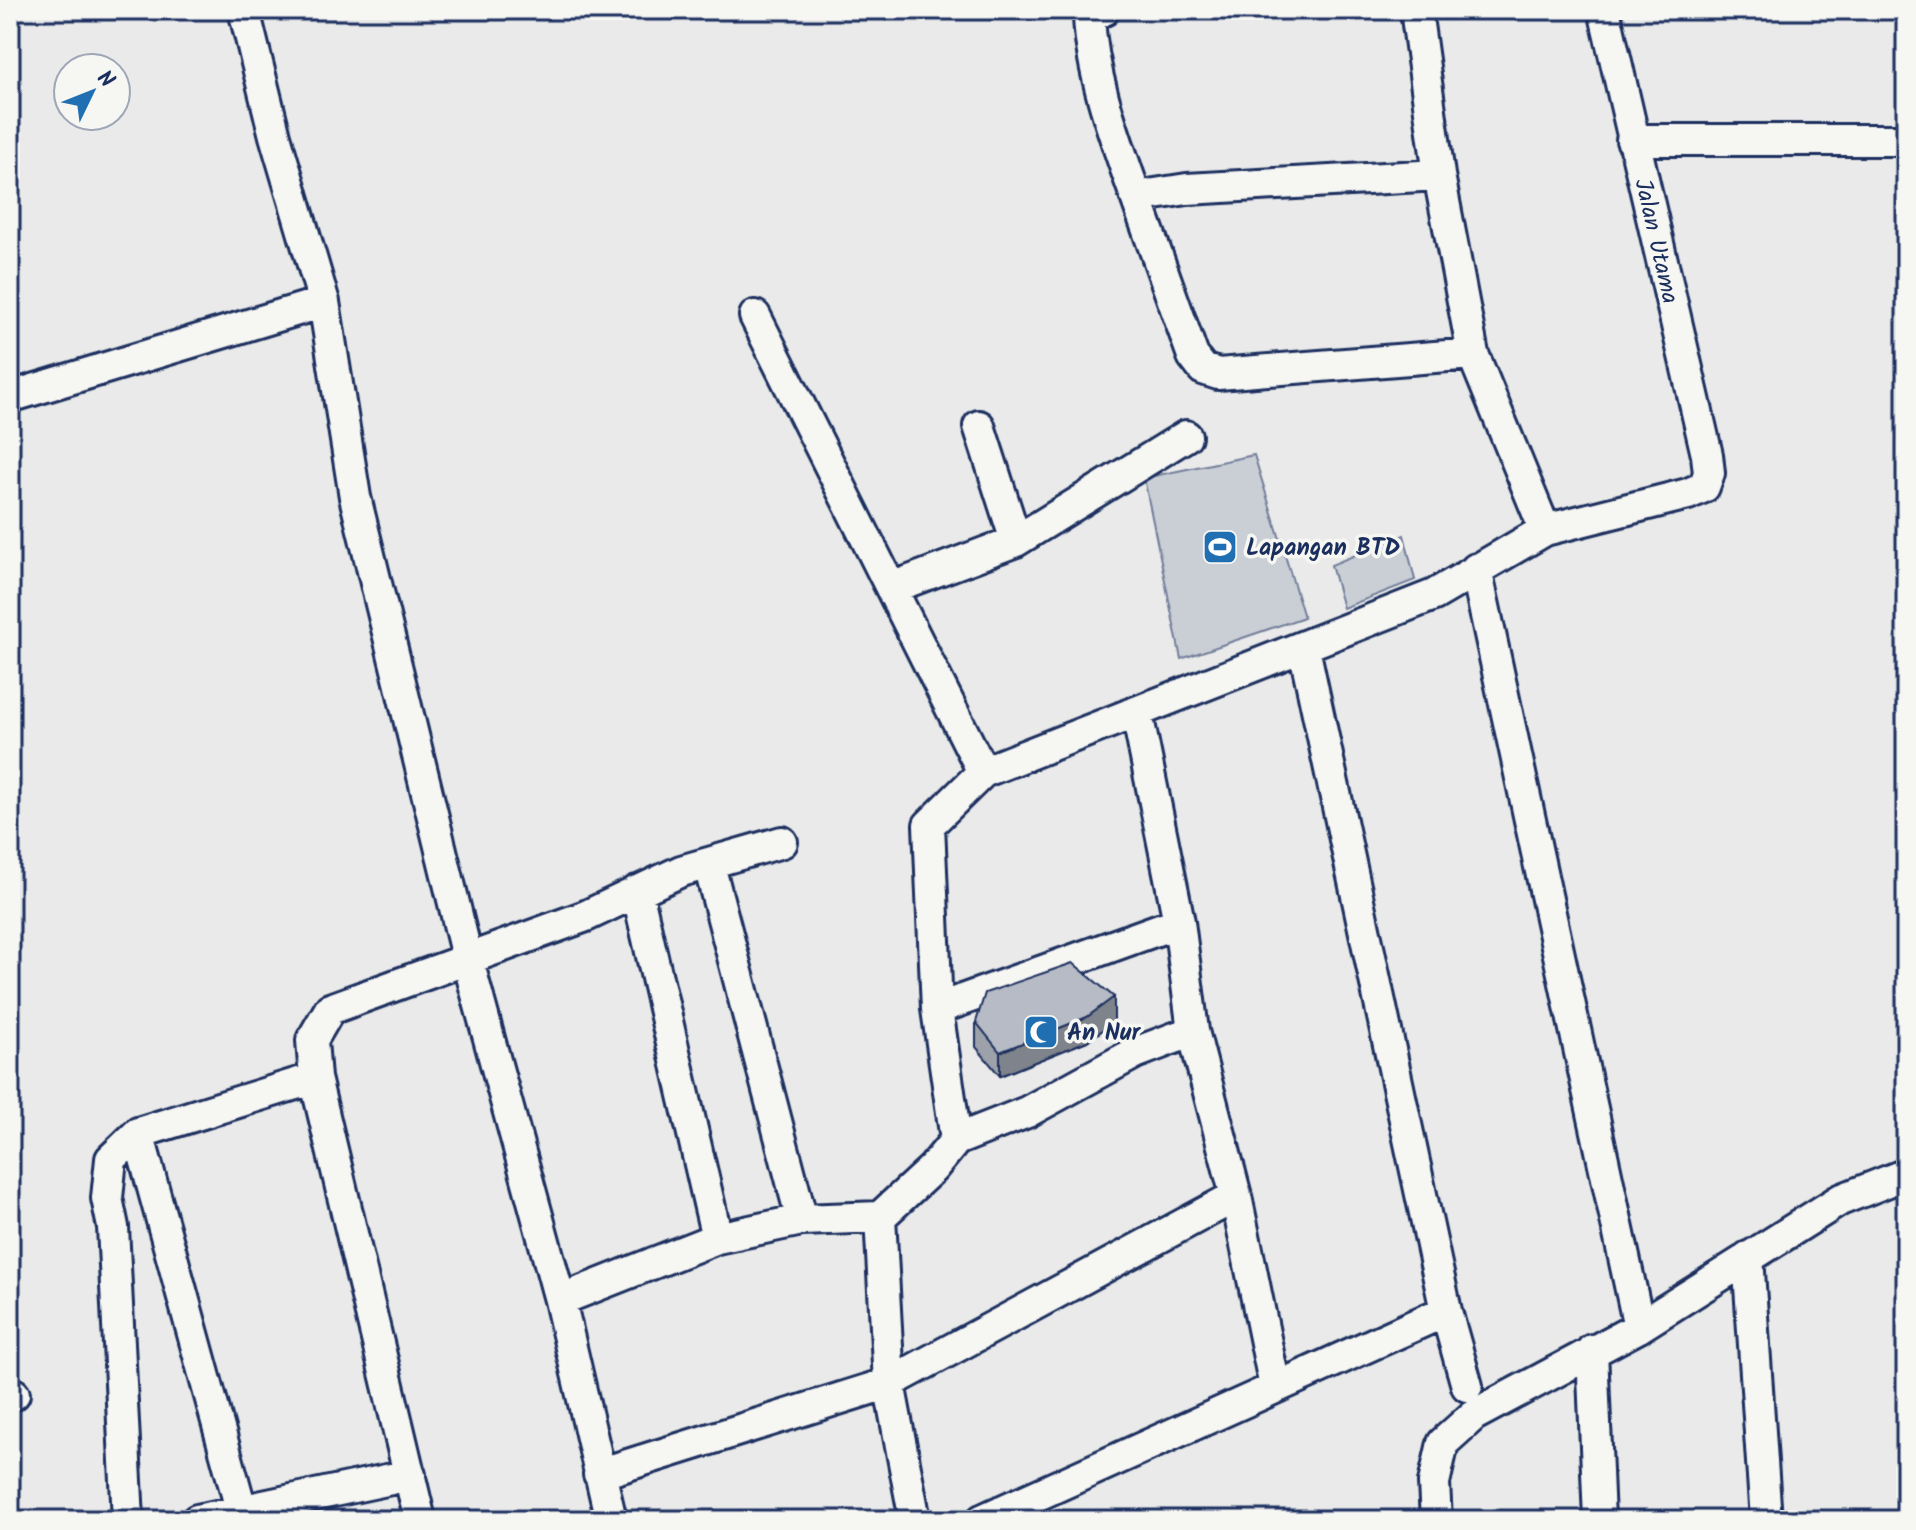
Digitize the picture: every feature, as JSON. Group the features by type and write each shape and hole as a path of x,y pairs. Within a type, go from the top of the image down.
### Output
{"street":[{"path":"244,10 275,136 324,302 355,497 468,961 560,1300 611,1520"},
{"path":"1104,10 1089,17 1090,44 1115,138 1193,356 1203,369 1218,374 1473,354"},
{"path":"956,1140 937,1009 929,825 983,772 1434,595 1545,530 1473,354 1439,175 1416,10"},
{"name":"Jalan Utama","path":"1545,530 1688,494 1704,487 1709,473 1604,10"},
{"path":"1632,140 1906,140"},
{"path":"1136,197 1187,189 1439,175"},
{"path":"13,396 324,302"},
{"path":"755,316 983,772"},
{"path":"979,426 1016,541"},
{"path":"891,588 1016,541 1186,436"},
{"path":"1476,569 1639,1327"},
{"path":"1304,648 1446,1311 1467,1386"},
{"path":"1137,713 1179,922 1193,1031 1236,1196 1275,1387"},
{"path":"420,1520 315,1078 312,1040 330,1009 586,916 681,871 782,842"},
{"path":"709,865 802,1220"},
{"path":"637,891 717,1238"},
{"path":"937,1009 1179,922"},
{"path":"560,1300 717,1238 802,1220 880,1217 933,1168 956,1140 1027,1112 1135,1053 1193,1031"},
{"path":"128,1520 107,1170 111,1159 138,1133 315,1078"},
{"path":"138,1133 241,1509"},
{"path":"1436,1520 1434,1483 1443,1443 1474,1415 1639,1327 1840,1200 1906,1174"},
{"path":"599,1474 889,1383 1236,1196"},
{"path":"880,1217 889,1383 915,1520"},
{"path":"1748,1257 1766,1520"},
{"path":"982,1520 1446,1311"},
{"path":"1592,1350 1599,1520"},
{"path":"197,1520 410,1475"}],"shaded area":[{"name":"Lapangan BTD","path":"1254,455 1304,617 1181,659 1144,478"},
{"path":"1404,535 1415,580 1343,608 1331,565"}],"building":[{"path":"1073,963 1114,997 1087,1017 1000,1052 976,1022 985,993"}],"place":[{"name":"Lapangan BTD","path":"1220,547"},
{"name":"An Nur","path":"1041,1032"}]}
